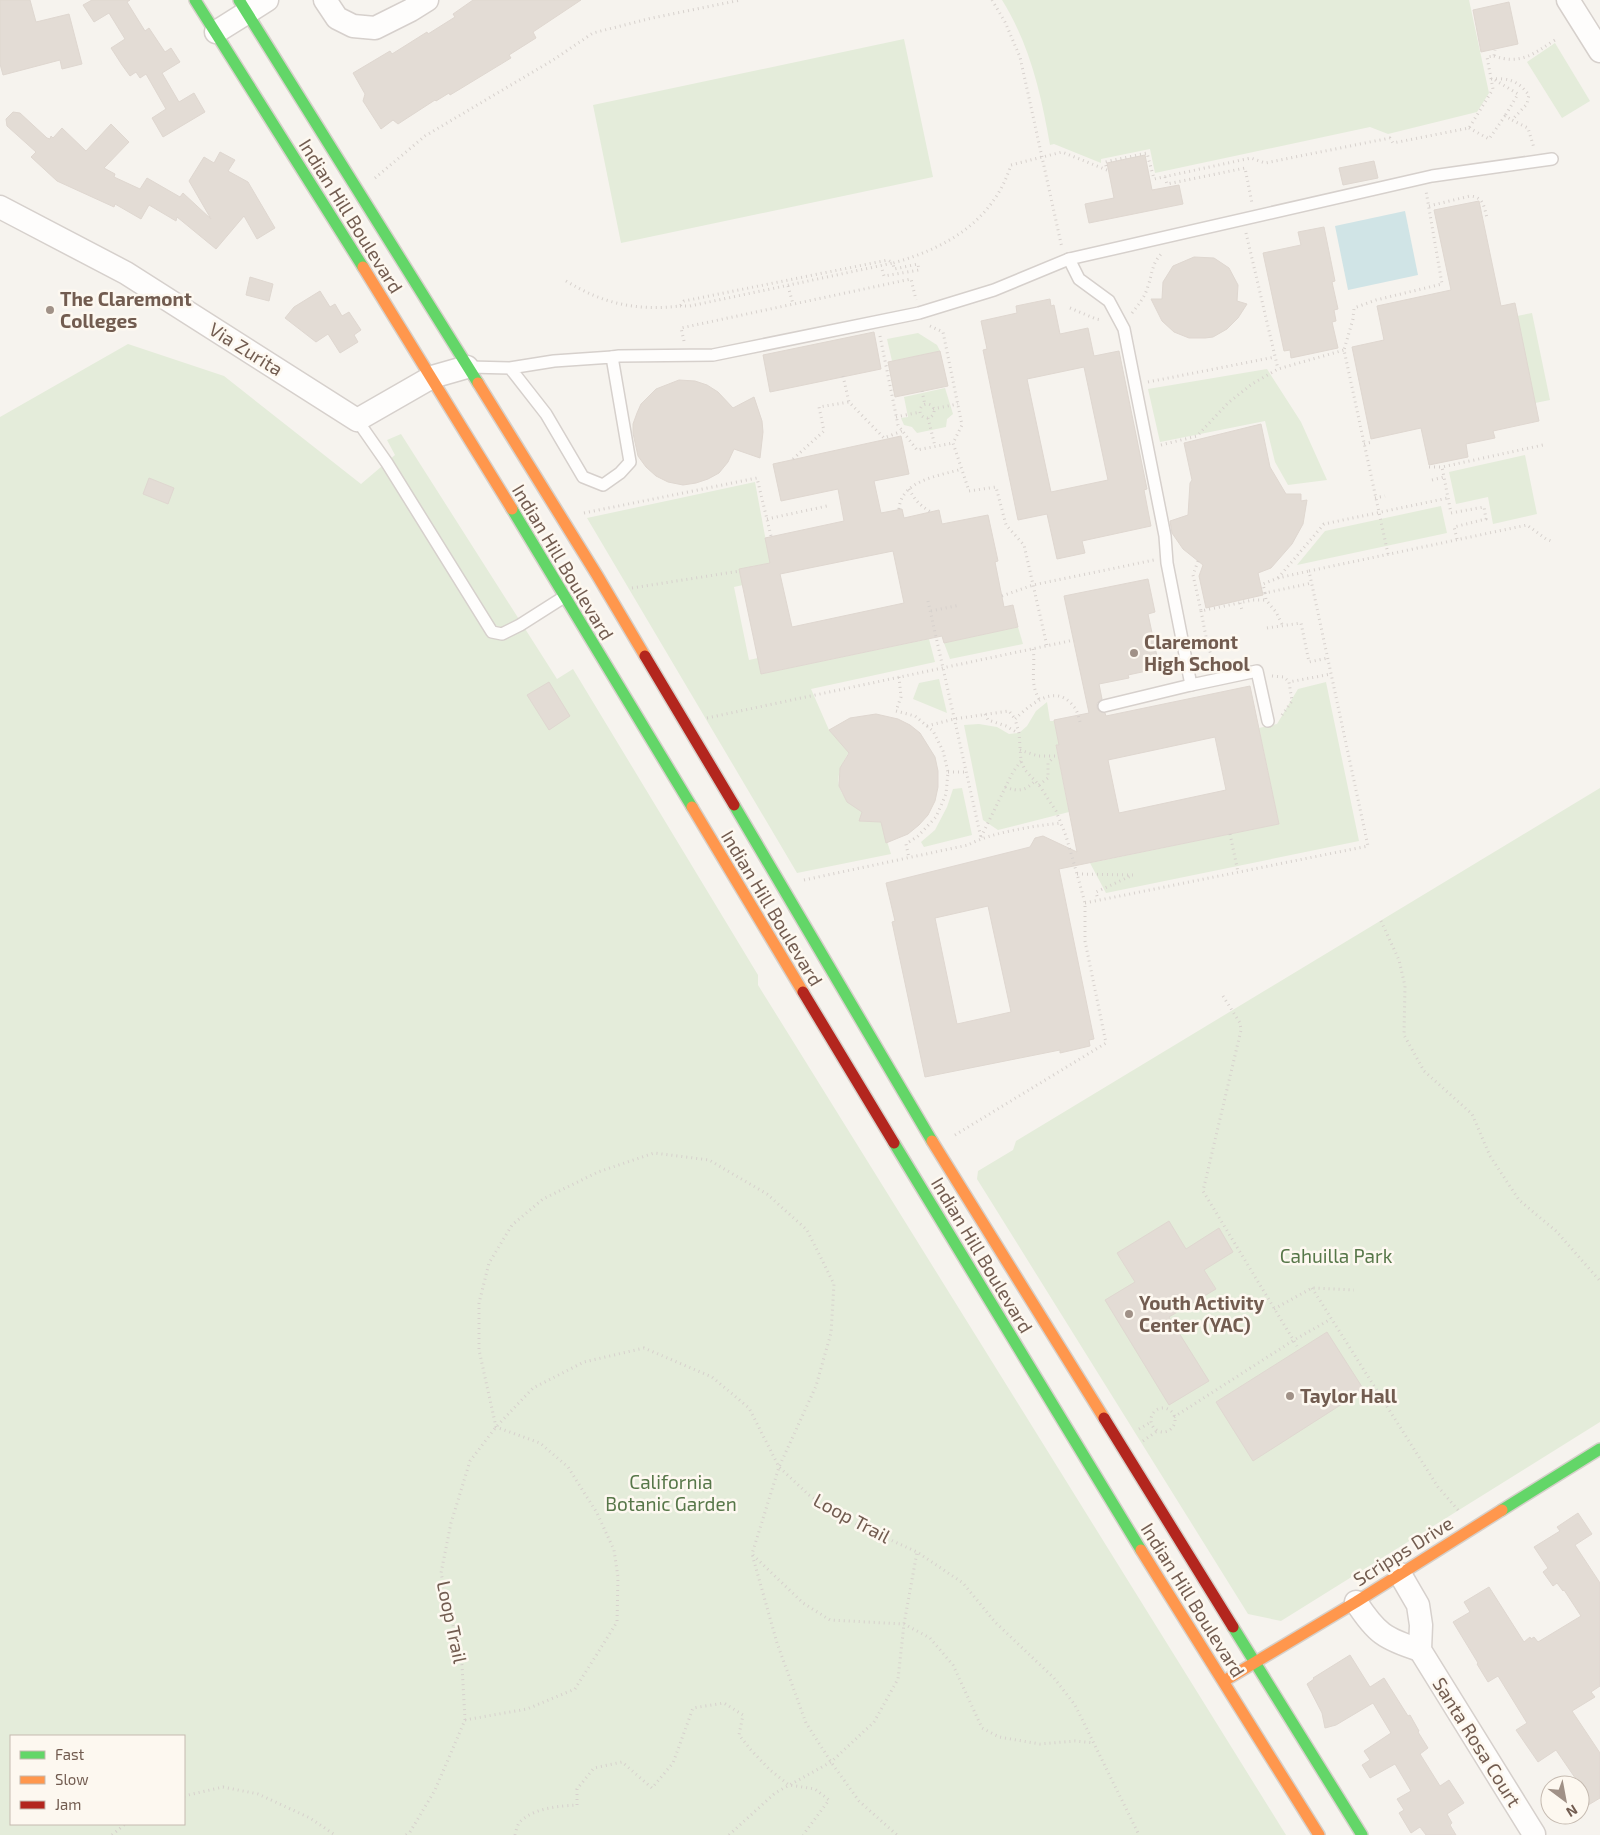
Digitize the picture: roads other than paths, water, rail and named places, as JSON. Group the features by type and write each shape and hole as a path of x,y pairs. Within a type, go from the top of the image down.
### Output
{"main road":[{"name":"Indian Hill Boulevard","path":"195,0 432,377 1120,1517 1319,1835"},
{"name":"Indian Hill Boulevard","path":"243,6 597,575 932,1140 1362,1835"},
{"name":"Scripps Drive","path":"1224,1681 1356,1602 1600,1449"}],"street":[{"path":"216,32 243,6 267,0"},
{"path":"325,0 337,18 353,26 375,28 411,10 426,0"},
{"path":"1568,0 1600,51"},
{"name":"Via Zurita","path":"0,207 126,274 357,420"},
{"path":"357,420 432,377 467,367"},
{"path":"1356,1602 1369,1622 1391,1641 1420,1650 1421,1625 1418,1605 1400,1574"},
{"name":"Santa Rosa Court","path":"1420,1650 1534,1834"}],"lane":[{"path":"467,367 510,368 554,361 619,356 713,355 918,313 994,290 1069,259 1168,235 1424,178 1552,159"},
{"path":"1069,259 1079,279 1109,301 1124,329 1165,536 1166,557 1191,685"},
{"path":"510,368 546,414 583,477 603,485 620,473 630,462 612,357"},
{"path":"357,420 387,463 492,632 502,634 564,597"},
{"path":"1104,706 1257,671 1268,721"}],"place":[{"name":"The Claremont Colleges","path":"50,310"},
{"name":"Claremont High School","path":"1134,653"},
{"name":"Youth Activity Center (YAC)","path":"1129,1314"},
{"name":"Taylor Hall","path":"1290,1396"}],"park label":[{"name":"Cahuilla Park","path":"1336,1256"},
{"name":"California Botanic Garden","path":"671,1493"}]}
